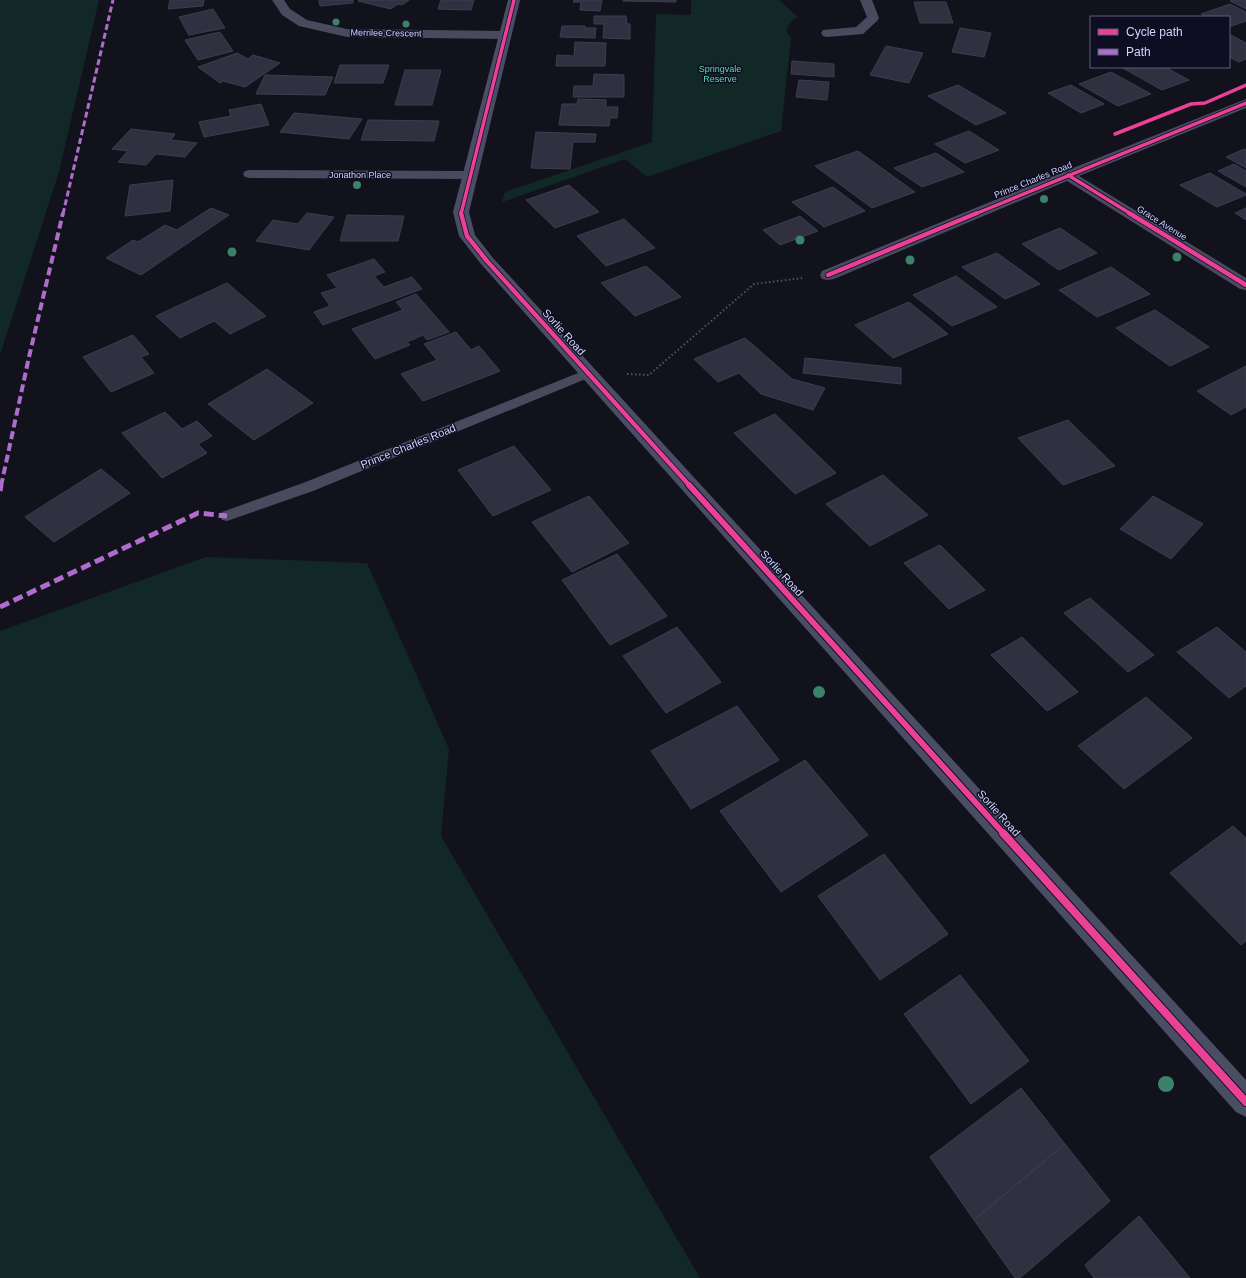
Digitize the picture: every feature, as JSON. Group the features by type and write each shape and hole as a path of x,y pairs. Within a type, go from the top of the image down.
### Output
{"street":[{"name":"Merrilee Crescent","path":"278,0 286,12 303,23 347,32 505,35"},
{"name":"Sorlie Road","path":"514,0 461,212 467,236 486,261 1246,1102"},
{"path":"827,33 859,31 873,18 866,0"},
{"name":"Prince Charles Road","path":"828,275 1246,103"},
{"name":"Jonathon Place","path":"250,174 470,175"},
{"name":"Grace Avenue","path":"1068,175 1246,285"}],"lane":[{"name":"Prince Charles Road","path":"227,516 308,487 588,373"}],"path":[{"path":"648,375 754,284 790,280"}],"green space":[{"path":"0,0 99,0 59,172 0,355"},
{"name":"Springvale Reserve","path":"691,0 779,0 798,17 791,21 786,31 791,38 781,131 647,177 625,159 502,202 505,192 652,142 656,14 691,15"},
{"path":"206,557 367,563 449,749 441,836 700,1278 0,1278 0,631"}],"building":[{"path":"170,0 204,0 203,6 168,9"},
{"path":"319,0 353,0 353,3 320,6"},
{"path":"409,0 402,5 398,4 391,9 358,1"},
{"path":"441,0 474,0 471,10 438,9"},
{"path":"574,0 602,0 600,11 580,10 581,2 573,2"},
{"path":"676,0 676,2 623,1"},
{"path":"1246,0 1246,9 1230,1"},
{"path":"914,2 946,2 953,23 920,23"},
{"path":"1230,4 1246,12 1246,21 1230,27 1230,16 1205,16 1201,14"},
{"path":"213,9 225,28 189,35 179,17"},
{"path":"594,16 626,16 627,24 630,24 630,39 603,38 604,24 594,24"},
{"path":"562,26 585,26 585,28 596,28 595,38 560,37"},
{"path":"960,28 991,33 984,57 952,52"},
{"path":"220,32 233,51 198,60 185,40"},
{"path":"1230,35 1246,43 1246,59 1239,62 1230,58"},
{"path":"575,42 606,43 605,66 556,66 557,55 574,56"},
{"path":"886,46 923,53 909,83 870,75"},
{"path":"237,53 248,59 253,55 280,63 245,87 223,81 220,83 198,67"},
{"path":"792,61 834,64 834,77 791,74"},
{"path":"340,65 389,65 383,83 334,83"},
{"path":"1123,68 1167,68 1189,80 1162,90"},
{"path":"405,70 441,70 432,105 395,105"},
{"path":"1111,72 1151,94 1118,106 1079,84"},
{"path":"594,74 624,75 624,97 573,97 574,86 593,86"},
{"path":"265,75 333,77 325,95 256,94"},
{"path":"799,80 829,82 827,100 796,97"},
{"path":"958,85 1006,113 976,125 928,96"},
{"path":"1071,85 1104,104 1081,113 1048,93"},
{"path":"578,99 606,100 606,107 618,107 617,118 610,118 609,126 559,125 562,104 577,104"},
{"path":"261,104 269,125 204,137 199,122 231,116 229,110"},
{"path":"294,113 362,119 349,139 280,132"},
{"path":"368,120 439,121 434,141 361,140"},
{"path":"131,129 175,134 171,140 197,143 185,157 156,154 146,165 118,162 128,151 112,149"},
{"path":"969,131 999,150 965,163 935,144"},
{"path":"536,132 596,134 595,142 573,142 570,169 531,168"},
{"path":"1244,149 1246,150 1246,168 1226,157"},
{"path":"858,151 915,192 872,208 815,166"},
{"path":"936,153 964,172 922,187 894,168"},
{"path":"1234,164 1246,171 1246,187 1218,171"},
{"path":"1210,173 1246,195 1217,207 1180,185"},
{"path":"173,180 170,211 125,216 130,185"},
{"path":"569,185 599,212 555,228 526,200"},
{"path":"833,187 865,211 824,227 792,202"},
{"path":"211,208 229,215 141,275 106,258 133,240 138,242 165,225 177,230"},
{"path":"1246,208 1246,220 1235,213"},
{"path":"307,213 334,217 309,250 256,241 273,220 298,224"},
{"path":"347,215 404,216 398,241 340,241"},
{"path":"800,216 818,231 780,245 763,230"},
{"path":"624,219 655,248 606,266 577,236"},
{"path":"1060,228 1097,253 1059,270 1022,244"},
{"path":"997,253 1040,284 1005,299 962,267"},
{"path":"374,259 385,272 374,276 384,287 412,277 422,289 323,325 314,312 330,306 321,293 337,288 327,275"},
{"path":"646,266 681,297 635,316 601,283"},
{"path":"1111,267 1150,294 1097,317 1059,290"},
{"path":"956,276 997,307 952,326 913,295"},
{"path":"227,283 266,316 230,334 214,321 180,338 156,316"},
{"path":"416,294 449,332 427,340 423,335 407,342 410,345 375,359 352,329 403,310 396,302"},
{"path":"909,302 948,334 893,358 855,325"},
{"path":"1155,310 1209,347 1170,366 1116,328"},
{"path":"456,332 471,350 479,346 500,371 423,401 401,374 437,360 424,344"},
{"path":"133,335 149,354 141,357 154,373 111,392 83,357"},
{"path":"745,338 792,379 825,388 813,410 761,394 739,373 718,382 694,359"},
{"path":"805,358 901,368 901,384 803,373"},
{"path":"1246,366 1246,407 1231,415 1197,391"},
{"path":"267,369 313,403 254,440 208,404"},
{"path":"165,412 182,429 197,421 212,436 198,444 207,453 162,478 122,433"},
{"path":"775,414 836,473 795,494 734,433"},
{"path":"1068,420 1115,466 1063,485 1018,438"},
{"path":"514,446 551,490 493,516 458,470"},
{"path":"101,469 130,493 54,542 25,517"},
{"path":"883,475 928,515 870,546 826,504"},
{"path":"589,496 629,543 572,572 532,522"},
{"path":"1153,496 1203,524 1171,559 1120,529"},
{"path":"940,545 985,590 949,609 904,563"},
{"path":"617,554 667,616 610,645 562,580"},
{"path":"1090,598 1154,655 1128,672 1064,613"},
{"path":"677,627 721,682 666,713 623,656"},
{"path":"1217,627 1246,652 1246,686 1229,698 1177,652"},
{"path":"1022,637 1078,692 1047,711 991,655"},
{"path":"1146,697 1192,738 1124,789 1078,746"},
{"path":"737,706 779,760 691,809 651,751"},
{"path":"805,760 868,835 781,892 720,811"},
{"path":"1233,826 1246,838 1246,941 1241,945 1170,873"},
{"path":"884,854 948,934 880,980 818,896"},
{"path":"960,975 1029,1061 971,1104 904,1014"},
{"path":"1021,1088 1065,1144 974,1220 930,1157"},
{"path":"1065,1144 1110,1201 1020,1278 1015,1278 974,1220"},
{"path":"1139,1216 1190,1278 1094,1278 1085,1265"}],"marked path":[{"path":"0,491 29,357 113,0"},
{"path":"0,607 198,513 227,516"}],"cycle path":[{"path":"514,0 461,212 467,236 487,261 1246,1102"},
{"path":"1115,134 1191,104 1205,103 1246,85"},
{"path":"828,275 1246,103"},
{"path":"1068,175 1246,285"}]}
